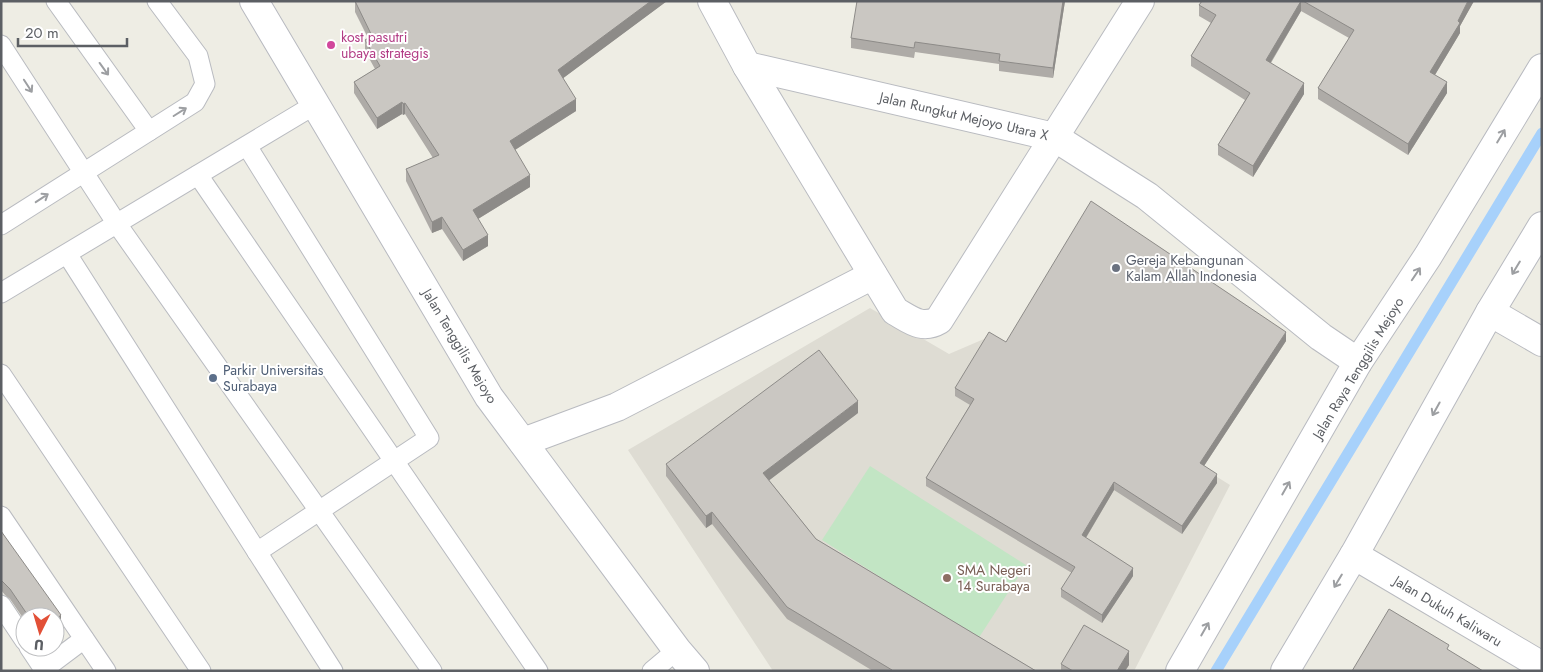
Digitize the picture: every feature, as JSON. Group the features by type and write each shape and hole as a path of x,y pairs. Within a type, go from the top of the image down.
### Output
{"street":[{"name":"Jalan Tenggilis Mejoyo","path":"254,1 489,397 694,671"},
{"path":"712,1 747,66 895,311 917,323 925,325 939,320 1054,138 1147,196 1321,336 1358,362"},
{"name":"Jalan Rungkut Mejoyo Utara X","path":"747,66 1054,138 1140,1"},
{"name":"Jalan Raya Tenggilis Mejoyo","path":"1180,671 1358,362 1428,256 1542,68"},
{"path":"1285,671 1354,555 1490,312 1542,226"},
{"path":"523,442 616,407 873,274"},
{"path":"1490,312 1542,342"},
{"name":"Jalan Dukuh Kaliwaru","path":"1354,555 1542,666"}],"lane":[{"path":"56,1 148,131"},
{"path":"1,225 195,102 205,84 198,56 157,1"},
{"path":"1,44 117,224 432,671"},
{"path":"1,294 316,104"},
{"path":"247,146 429,438 257,552"},
{"path":"198,175 538,671"},
{"path":"67,254 333,671"},
{"path":"1,374 201,671"},
{"path":"1,516 106,671"},
{"path":"1,605 15,626"},
{"path":"36,657 44,670 84,639"},
{"path":"652,671 677,650"}],"shaded area":[{"name":"SMA Negeri 14 Surabaya","path":"870,308 949,354 991,336 1230,485 1134,671 773,671 628,450"}],"green space":[{"path":"870,466 1026,565 978,639 822,540"}],"building":[{"path":"355,1 651,1 558,70 576,99 510,141 530,175 473,210 488,235 463,250 442,217 432,222 406,169 439,155 405,103 403,104 402,102 377,118 354,82 380,66 365,40 372,36"},
{"path":"857,1 1063,1 1053,68 999,61 1000,54 915,42 914,48 851,38"},
{"path":"1202,1 1301,1 1266,60 1304,83 1253,166 1218,145 1250,93 1191,56 1216,15 1199,5"},
{"path":"1303,1 1468,1 1458,21 1460,23 1430,72 1447,82 1408,144 1318,88 1354,30"},
{"path":"1091,201 1286,332 1200,463 1217,474 1182,526 1114,482 1082,535 1133,568 1102,615 1061,589 1075,567 926,478 974,399 955,388 989,332 1006,342"},
{"path":"819,350 858,401 763,473 816,539 1036,671 890,671 892,670 787,607 712,512 706,516 666,464"},
{"path":"1,531 55,607 22,607 10,589 1,580"},
{"path":"1389,609 1449,645 1447,649 1483,671 1352,671"},
{"path":"1084,625 1129,651 1117,671 1073,671 1061,664"}],"waterway":[{"path":"1216,671 1542,133"}],"place":[{"name":"kost pasutri ubaya strategis","path":"331,45"},
{"name":"Gereja Kebangunan Kalam Allah Indonesia","path":"1116,268"},
{"name":"Parkir Universitas Surabaya","path":"213,378"},
{"name":"SMA Negeri 14 Surabaya","path":"947,578"}]}
